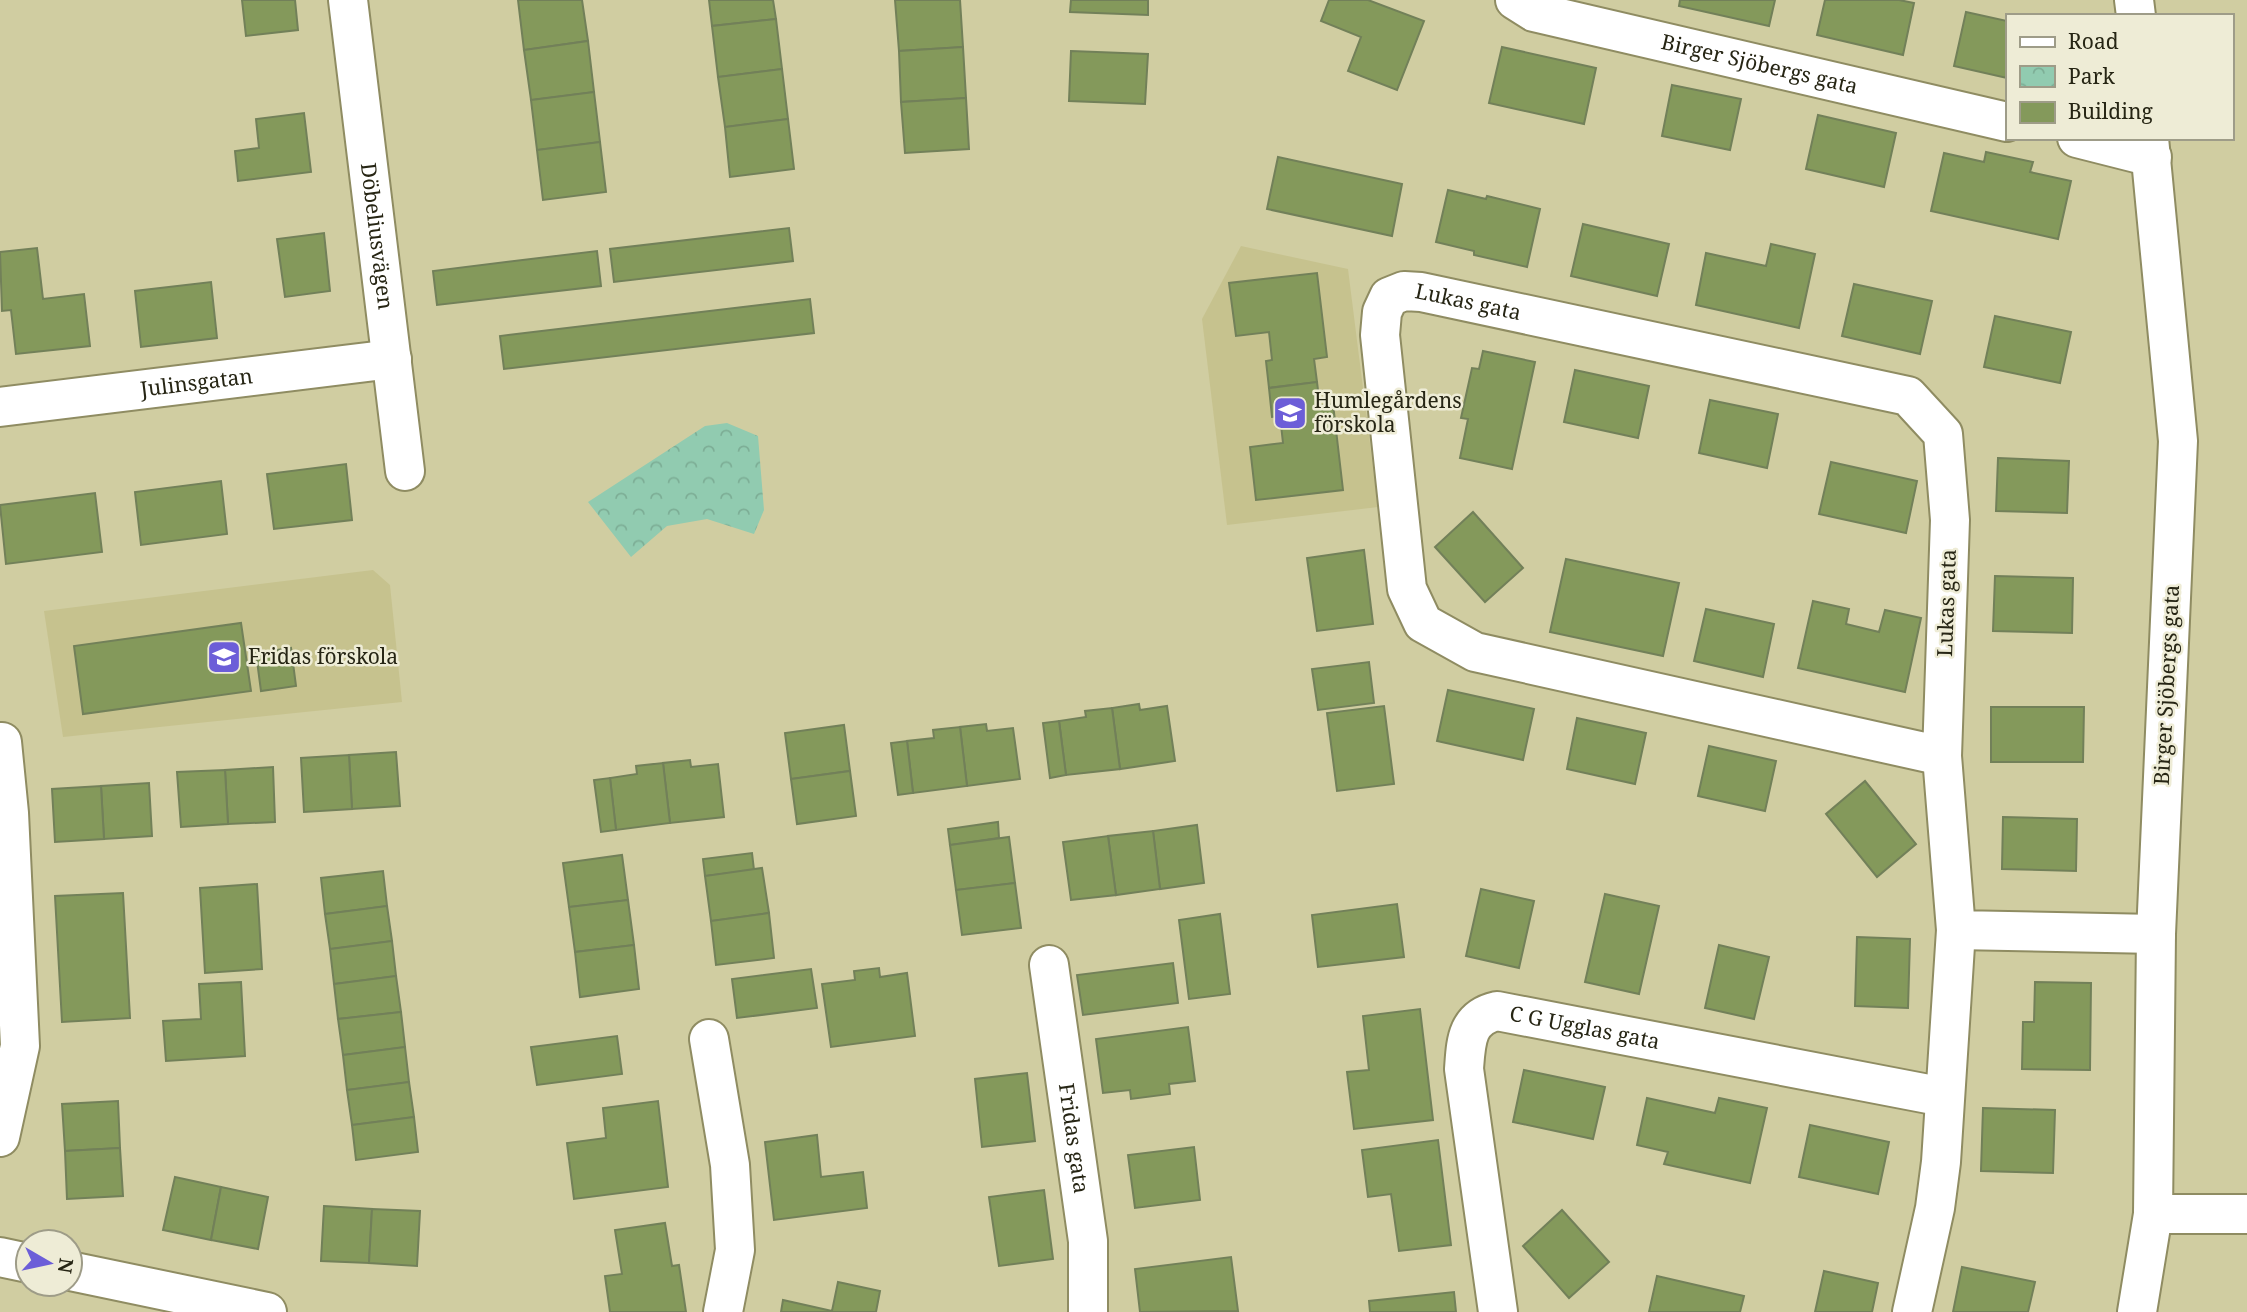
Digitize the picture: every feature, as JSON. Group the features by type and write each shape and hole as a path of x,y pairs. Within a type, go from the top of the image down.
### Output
{"street":[{"name":"Döbeliusvägen","path":"348,0 405,471"},
{"name":"Birger Sjöbergs gata","path":"1515,0 1534,12 2006,122"},
{"name":"Birger Sjöbergs gata","path":"2092,140 2150,148 2178,441 2156,934 2153,1214"},
{"name":"Lukas gata","path":"1942,756 1475,652 1423,623 1407,589 1380,335 1382,312 1390,297 1404,291 1421,292 1908,396 1944,434 1950,520 1942,756 1956,930"},
{"name":"Julinsgatan","path":"0,407 392,359"},
{"path":"0,1136 20,1046 9,813 2,742"},
{"path":"1912,1312 1935,1208 1941,1161 1956,930 2156,934"},
{"name":"Fridas gata","path":"1049,965 1088,1241 1088,1312"},
{"name":"C G Ugglas gata","path":"1498,1312 1464,1069 1465,1045 1473,1023 1485,1014 1497,1011 1944,1097"},
{"path":"709,1039 730,1165 735,1250 723,1312"},
{"path":"2137,1312 2153,1214 2247,1214"},
{"path":"84,1274 267,1312"}],"shaded area":[{"name":"Humlegårdens förskola","path":"1241,246 1348,269 1378,507 1227,525 1202,319"},
{"name":"Fridas förskola","path":"373,570 390,585 402,702 63,737 44,611"}],"green space":[{"path":"727,423 758,436 764,510 754,534 707,519 667,526 631,557 588,502 705,426"}],"building":[{"path":"242,0 295,0 298,30 246,36"},
{"path":"518,0 582,0 588,41 524,50"},
{"path":"709,0 773,0 776,19 712,26"},
{"path":"895,0 960,0 963,47 899,51"},
{"path":"1071,0 1148,0 1148,15 1070,12"},
{"path":"1329,0 1368,0 1424,21 1397,90 1348,71 1361,37 1321,21"},
{"path":"1680,0 1775,0 1769,26 1679,6"},
{"path":"1825,0 1899,0 1914,3 1903,55 1817,35"},
{"path":"1966,12 2006,21 2006,78 1954,66"},
{"path":"776,19 782,69 718,77 712,26"},
{"path":"588,41 594,92 531,100 524,50"},
{"path":"963,47 966,98 901,102 899,51"},
{"path":"1502,47 1596,68 1584,124 1489,103"},
{"path":"1071,51 1148,54 1145,104 1069,101"},
{"path":"782,69 788,119 725,127 718,77"},
{"path":"1672,85 1741,99 1730,150 1662,136"},
{"path":"594,92 600,142 537,150 531,100"},
{"path":"966,98 969,149 905,153 901,102"},
{"path":"304,113 311,172 238,181 235,151 259,148 256,119"},
{"path":"1818,115 1896,133 1884,187 1806,169"},
{"path":"788,119 794,169 730,177 725,127"},
{"path":"600,142 606,192 543,200 537,150"},
{"path":"1986,152 2033,162 2030,172 2071,181 2058,239 1931,211 1944,153 1984,162"},
{"path":"1278,157 1402,184 1392,236 1267,209"},
{"path":"1448,190 1540,209 1527,267 1474,255 1474,251 1436,242"},
{"path":"1583,224 1669,244 1657,296 1571,276"},
{"path":"789,228 793,261 614,282 610,249"},
{"path":"324,233 330,291 285,297 277,239"},
{"path":"1771,244 1815,254 1799,328 1696,305 1706,253 1766,266"},
{"path":"37,248 43,299 84,294 90,346 16,354 11,310 2,311 0,252"},
{"path":"597,251 601,286 437,305 433,271"},
{"path":"1317,273 1327,357 1314,359 1317,382 1269,388 1266,361 1272,360 1269,332 1236,336 1229,283"},
{"path":"211,282 217,338 141,347 135,291"},
{"path":"1854,284 1932,301 1920,354 1842,336"},
{"path":"810,299 814,333 504,369 500,336"},
{"path":"1995,316 2071,332 2060,383 1984,367"},
{"path":"1483,351 1535,362 1512,469 1460,458 1468,419 1461,418 1472,368 1479,369"},
{"path":"1575,370 1649,386 1638,438 1564,422"},
{"path":"1317,382 1320,406 1333,404 1343,490 1256,500 1250,447 1283,443 1280,416 1272,417 1269,388"},
{"path":"1710,400 1778,414 1767,468 1699,453"},
{"path":"1998,458 2069,461 2067,513 1996,511"},
{"path":"1831,462 1917,481 1906,533 1819,514"},
{"path":"346,464 352,520 274,529 267,474"},
{"path":"221,481 227,534 141,545 135,492"},
{"path":"95,493 102,552 6,564 0,505"},
{"path":"1473,512 1523,568 1485,602 1435,547"},
{"path":"1364,550 1373,624 1317,631 1307,558"},
{"path":"1566,559 1679,583 1663,656 1550,632"},
{"path":"1995,576 2073,578 2072,633 1993,631"},
{"path":"1813,601 1849,609 1846,624 1879,632 1885,610 1921,618 1905,692 1798,668"},
{"path":"1706,609 1774,624 1763,677 1694,661"},
{"path":"241,623 251,691 83,714 74,646"},
{"path":"291,648 296,686 261,691 256,653"},
{"path":"1369,662 1374,703 1318,710 1312,669"},
{"path":"1448,690 1534,709 1523,760 1437,741"},
{"path":"1139,704 1140,710 1167,706 1175,761 1120,769 1112,708"},
{"path":"1384,706 1394,784 1337,791 1327,713"},
{"path":"1991,707 2084,707 2083,762 1991,762"},
{"path":"1112,708 1120,769 1066,775 1059,721 1086,717 1085,711"},
{"path":"1577,718 1646,733 1635,784 1567,769"},
{"path":"1059,721 1066,775 1050,778 1043,723"},
{"path":"986,724 987,731 1013,728 1020,779 967,786 960,727"},
{"path":"844,725 850,771 791,779 785,733"},
{"path":"960,727 967,786 913,793 907,741 934,738 933,730"},
{"path":"907,741 913,793 898,795 891,743"},
{"path":"1709,746 1776,761 1765,811 1698,796"},
{"path":"396,752 400,806 352,809 349,755"},
{"path":"349,755 352,809 304,812 301,758"},
{"path":"690,760 691,767 718,764 724,817 670,823 663,763"},
{"path":"663,763 670,823 616,830 610,778 637,774 636,766"},
{"path":"273,767 275,822 228,824 225,770"},
{"path":"225,770 228,824 181,827 177,772"},
{"path":"850,771 856,816 797,824 791,779"},
{"path":"610,778 616,830 601,832 594,780"},
{"path":"1865,781 1916,844 1877,877 1826,814"},
{"path":"149,783 152,836 104,839 101,786"},
{"path":"101,786 104,839 55,842 52,789"},
{"path":"2003,817 2077,819 2076,871 2002,869"},
{"path":"998,822 999,838 950,845 948,829"},
{"path":"1197,825 1204,883 1160,889 1153,831"},
{"path":"1153,831 1160,889 1116,895 1108,836"},
{"path":"1108,836 1116,895 1071,900 1063,842"},
{"path":"1009,837 1015,883 956,890 950,845"},
{"path":"752,853 754,870 705,876 703,859"},
{"path":"622,855 628,900 569,907 563,863"},
{"path":"762,868 769,913 711,921 705,876"},
{"path":"383,871 387,906 325,914 321,878"},
{"path":"1015,883 1021,928 962,935 956,890"},
{"path":"257,884 262,969 205,973 200,888"},
{"path":"1481,889 1534,901 1519,968 1466,956"},
{"path":"123,893 130,1018 62,1022 55,896"},
{"path":"1605,894 1659,906 1639,994 1585,982"},
{"path":"628,900 634,945 575,952 569,907"},
{"path":"1397,904 1404,957 1318,967 1312,915"},
{"path":"387,906 392,941 330,949 325,914"},
{"path":"769,913 774,958 716,965 711,921"},
{"path":"1220,914 1230,994 1189,999 1179,920"},
{"path":"1857,937 1910,939 1908,1008 1855,1006"},
{"path":"392,941 396,976 334,984 330,949"},
{"path":"634,945 639,989 580,997 575,952"},
{"path":"1719,945 1769,957 1754,1019 1705,1008"},
{"path":"1173,963 1178,1003 1083,1015 1077,975"},
{"path":"879,968 880,977 907,973 915,1036 831,1047 822,984 855,980 854,971"},
{"path":"811,969 817,1008 737,1018 732,979"},
{"path":"396,976 401,1012 338,1019 334,984"},
{"path":"241,982 245,1056 166,1061 163,1021 201,1019 199,984"},
{"path":"2035,982 2091,983 2090,1070 2022,1069 2023,1022 2034,1022"},
{"path":"1420,1009 1433,1120 1354,1129 1347,1072 1369,1070 1363,1016"},
{"path":"401,1012 405,1047 343,1055 338,1019"},
{"path":"1188,1027 1195,1081 1169,1084 1170,1094 1131,1099 1130,1090 1103,1093 1096,1039"},
{"path":"617,1036 622,1074 537,1085 531,1047"},
{"path":"405,1047 409,1082 347,1090 343,1055"},
{"path":"1524,1070 1605,1087 1593,1139 1513,1122"},
{"path":"1027,1073 1035,1141 982,1147 975,1079"},
{"path":"409,1082 414,1117 352,1125 347,1090"},
{"path":"1647,1098 1715,1113 1719,1098 1767,1108 1750,1183 1664,1164 1668,1152 1637,1145"},
{"path":"118,1101 120,1148 65,1151 62,1104"},
{"path":"658,1101 668,1187 574,1199 567,1143 606,1138 603,1108"},
{"path":"1983,1108 2055,1110 2053,1173 1981,1171"},
{"path":"414,1117 418,1152 356,1160 352,1125"},
{"path":"1810,1125 1889,1142 1878,1194 1799,1177"},
{"path":"817,1135 821,1177 863,1172 867,1208 774,1220 765,1142"},
{"path":"1438,1140 1451,1245 1399,1251 1391,1194 1368,1197 1362,1150"},
{"path":"1194,1147 1200,1200 1135,1208 1128,1155"},
{"path":"120,1148 123,1196 67,1199 65,1151"},
{"path":"175,1177 221,1187 211,1240 163,1230"},
{"path":"221,1187 268,1197 258,1249 211,1240"},
{"path":"1044,1190 1053,1259 999,1266 989,1197"},
{"path":"324,1206 372,1209 369,1263 321,1261"},
{"path":"372,1209 420,1211 417,1266 369,1263"},
{"path":"1562,1210 1609,1262 1569,1298 1523,1246"},
{"path":"665,1223 672,1266 679,1265 686,1312 610,1312 605,1276 622,1274 615,1230"},
{"path":"1231,1257 1238,1311 1140,1312 1135,1269"},
{"path":"1962,1267 2035,1282 2028,1312 1953,1312"},
{"path":"1824,1271 1878,1283 1872,1312 1815,1312"},
{"path":"1657,1276 1744,1296 1740,1312 1649,1312"},
{"path":"838,1282 880,1291 876,1312 781,1312 783,1300 832,1311"},
{"path":"1454,1292 1456,1312 1370,1312 1369,1301"}],"place":[{"name":"Humlegårdens förskola","path":"1290,413"},
{"name":"Fridas förskola","path":"224,657"}]}
